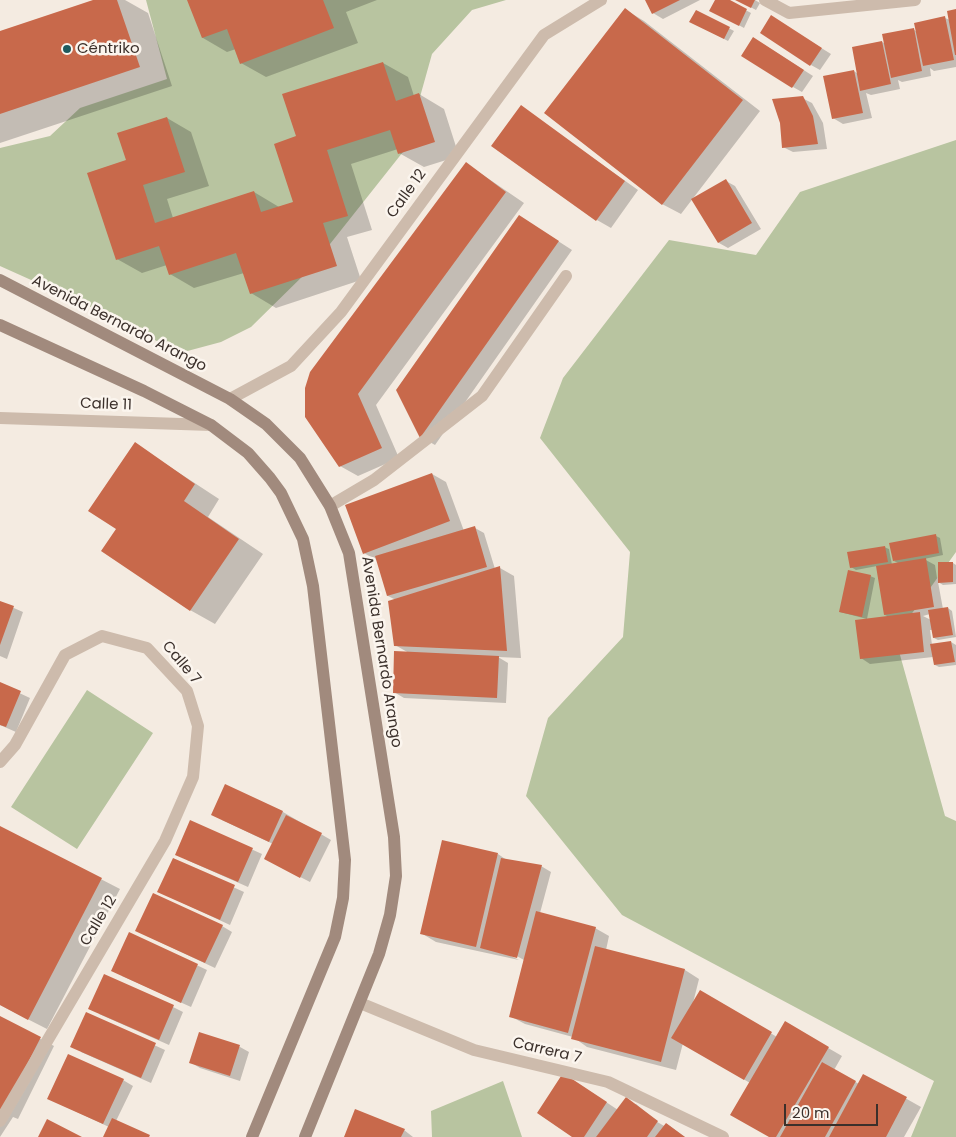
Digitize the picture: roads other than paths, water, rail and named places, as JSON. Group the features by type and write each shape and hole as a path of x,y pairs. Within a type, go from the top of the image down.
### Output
{"main road":[{"name":"Avenida Bernardo Arango","path":"0,280 230,399 266,424 300,458 330,506 349,553 394,837 396,876 390,915 360,1003 305,1137"},
{"path":"0,325 144,391 211,425 248,453 270,478 281,493 303,539 313,586 345,860 342,898 335,936 252,1137"}],"street":[{"name":"Calle 12","path":"230,399 291,366 340,312 544,35 601,0"},
{"path":"765,0 789,13 915,0"},
{"path":"330,506 374,480 482,396 566,276"},
{"name":"Calle 11","path":"0,418 211,425"},
{"name":"Calle 7","path":"0,762 15,745 65,655 102,636 147,648 187,691 198,726"},
{"name":"Calle 12","path":"0,1121 165,841 192,777 198,726"},
{"name":"Carrera 7","path":"360,1003 474,1050 608,1082 723,1137"}],"place":[{"name":"Céntriko","path":"67,49"}]}
